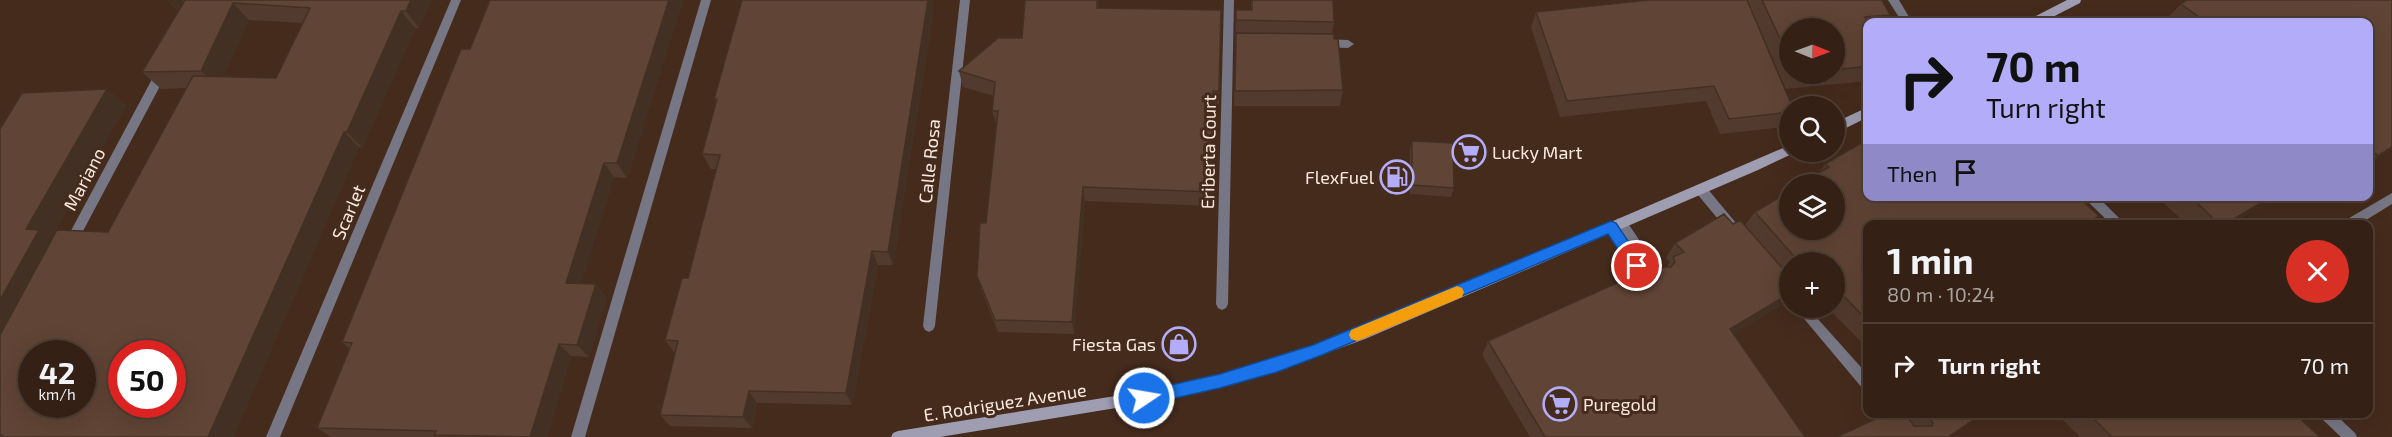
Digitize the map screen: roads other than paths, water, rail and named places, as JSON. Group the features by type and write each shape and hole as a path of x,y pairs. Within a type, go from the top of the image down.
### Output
{"main road":[{"path":"2042,18 2076,0"},
{"path":"1845,123 1863,114"},
{"name":"E. Rodriguez Avenue","path":"898,437 1144,398 1277,365 1347,339 1702,191 1779,155"}],"street":[{"name":"Scarlet","path":"273,437 456,0"},
{"path":"578,437 706,0"},
{"name":"Calle Rosa","path":"929,327 965,0"},
{"name":"Eriberta Court","path":"1222,304 1232,42 1228,0"},
{"path":"1893,0 1904,18"},
{"path":"1306,43 1348,44"},
{"name":"Mariano","path":"61,260 166,62"},
{"path":"1702,191 1738,234"},
{"path":"2356,220 2392,198"},
{"path":"2094,201 2114,220"},
{"path":"1616,225 1652,278"},
{"path":"1811,318 1863,379"},
{"path":"2330,418 2350,437"}],"place":[{"name":"Lucky Mart","path":"1469,152"},
{"name":"FlexFuel","path":"1397,177"},
{"name":"Fiesta Gas","path":"1179,344"},
{"name":"Puregold","path":"1560,404"}]}
